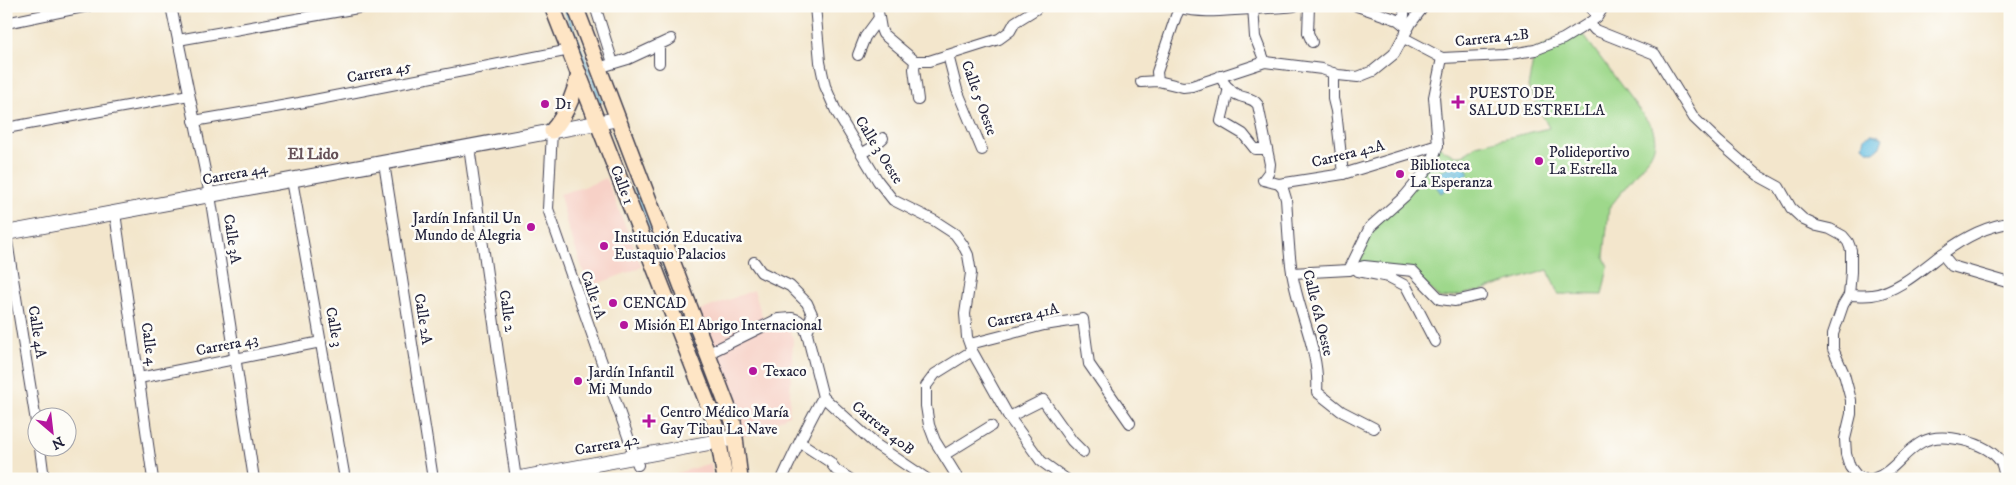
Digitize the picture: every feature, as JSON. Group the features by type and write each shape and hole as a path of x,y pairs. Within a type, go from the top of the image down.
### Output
{"main road":[{"name":"Calle 1","path":"552,6 716,425 725,479"},
{"name":"Calle 1","path":"575,6 733,421 740,479"},
{"path":"552,131 560,122 569,104 579,74"}],"street":[{"path":"6,23 88,6"},
{"name":"Calle 3A","path":"171,6 210,195 254,479"},
{"path":"178,40 369,6"},
{"path":"595,6 613,63"},
{"name":"Calle 3 Oeste","path":"814,6 820,62 825,86 836,110 878,181 893,200 936,220 955,234 963,245 968,255 971,273 965,314 971,347 1009,417 1041,461 1066,479"},
{"path":"877,6 884,34 915,61 929,60 999,39 1010,31 1015,22 1035,8"},
{"path":"1158,80 1157,72 1176,16 1181,7 1196,12 1254,7 1271,9 1294,6"},
{"path":"1309,6 1308,33 1312,42"},
{"path":"1360,6 1398,20 1405,30"},
{"path":"1405,6 1405,30"},
{"path":"1141,82 1158,80 1183,87 1200,84 1220,76 1269,63 1322,69 1346,77 1358,77 1373,71 1394,54 1405,30 1424,6"},
{"path":"1590,6 1595,30 1655,54 1694,118 1757,175 1779,187 1791,208 1804,220 1830,229 1843,236 1848,242 1850,250 1848,295 1833,334 1833,349 1844,374 1851,400 1851,414 1845,438 1846,454 1853,472 1865,479"},
{"name":"Carrera 42B","path":"1405,30 1442,58 1505,55 1535,50 1563,39 1593,20 1604,6"},
{"path":"1254,7 1255,37 1269,63"},
{"path":"858,55 865,36 879,18"},
{"path":"598,68 628,59 670,39"},
{"path":"658,45 659,63"},
{"name":"Carrera 45","path":"194,121 299,103 570,50"},
{"name":"Calle 5 Oeste","path":"948,55 957,90 982,150"},
{"path":"1349,270 1370,227 1405,196 1430,166 1438,145 1434,97 1442,58"},
{"path":"915,61 914,69 918,100"},
{"path":"1333,73 1332,100 1336,111 1343,174"},
{"path":"1220,76 1229,88 1240,96 1252,99 1258,105 1268,149 1255,149 1242,134 1221,121 1229,88"},
{"path":"6,128 189,95"},
{"name":"Carrera 44","path":"6,234 618,119"},
{"name":"Calle 1A","path":"552,131 548,209 637,461"},
{"path":"863,153 883,138"},
{"name":"Carrera 42A","path":"1268,149 1269,172 1263,180 1279,184 1343,174 1438,145"},
{"name":"Calle 2","path":"468,147 516,479"},
{"name":"Calle 2A","path":"384,163 433,479"},
{"name":"Calle 3","path":"292,180 345,479"},
{"name":"Calle 6A Oeste","path":"1279,184 1283,189 1286,199 1292,273 1313,348 1318,378 1317,392 1341,412 1370,426"},
{"name":"Calle 4","path":"115,213 153,479"},
{"path":"1848,295 1873,295 1897,286 1957,242 1976,232 2010,223"},
{"name":"Calle 4A","path":"6,234 34,408"},
{"path":"1942,254 1952,266 2010,283"},
{"path":"754,262 760,272 790,286 807,303 812,314 807,334"},
{"path":"1292,273 1349,270 1364,266 1413,271 1440,299 1455,300 1480,295"},
{"path":"1349,270 1389,277 1406,286 1434,342"},
{"path":"707,354 778,319 792,318 803,324 823,398 811,418 801,443 782,479"},
{"name":"Carrera 41A","path":"954,479 956,475 935,441 929,425 926,406 926,386 935,374 971,347 1044,325 1083,319 1089,364 1130,423"},
{"name":"Carrera 43","path":"139,378 321,342"},
{"name":"Carrera 40B","path":"823,398 875,444 927,479"},
{"path":"1009,417 1043,400 1072,441 1083,452"},
{"path":"944,455 991,426"},
{"path":"1873,479 1887,473 1921,442 1933,438 1949,437 1977,445 1994,455 2001,462 2005,479"},
{"name":"Carrera 42","path":"564,479 637,461 736,442"},
{"path":"801,443 830,462 836,470 850,479"},
{"path":"41,458 44,479"},
{"name":"Carrera 42","path":"516,479 591,473"}],"shaded area":[{"name":"Institución Educativa Eustaquio Palacios","path":"606,178 642,267 589,287 567,225 560,194"},
{"name":"Texaco","path":"754,290 765,325 784,318 793,338 789,415 753,434 735,438 692,314"},
{"path":"711,463 713,479 678,479 677,473"}],"green space":[{"name":"Polideportivo La Estrella","path":"1579,29 1652,127 1655,138 1650,156 1609,208 1604,257 1608,267 1602,295 1558,294 1548,270 1479,291 1440,299 1413,271 1349,270 1370,227 1405,196 1438,145 1452,154 1462,155 1476,145 1549,128 1528,87 1535,50"}],"water":[{"path":"1872,134 1883,138 1880,147 1875,151 1868,151 1863,146 1865,137"},
{"path":"1460,159 1469,173 1441,193 1431,179"}],"waterway":[{"path":"564,6 601,102"},
{"path":"614,133 724,423"}],"place":[{"name":"PUESTO DE SALUD ESTRELLA","path":"1458,102"},
{"name":"D1","path":"545,104"},
{"name":"Polideportivo La Estrella","path":"1539,161"},
{"name":"Biblioteca La Esperanza","path":"1400,174"},
{"name":"Jardín Infantil Un Mundo de Alegria","path":"531,227"},
{"name":"Institución Educativa Eustaquio Palacios","path":"604,246"},
{"name":"CENCAD","path":"613,303"},
{"name":"Misión El Abrigo Internacional","path":"624,325"},
{"name":"Texaco","path":"753,371"},
{"name":"Jardín Infantil Mi Mundo","path":"578,381"},
{"name":"Centro Médico María Gay Tibau La Nave","path":"649,421"}],"district":[{"name":"El Lido","path":"313,154"}]}
